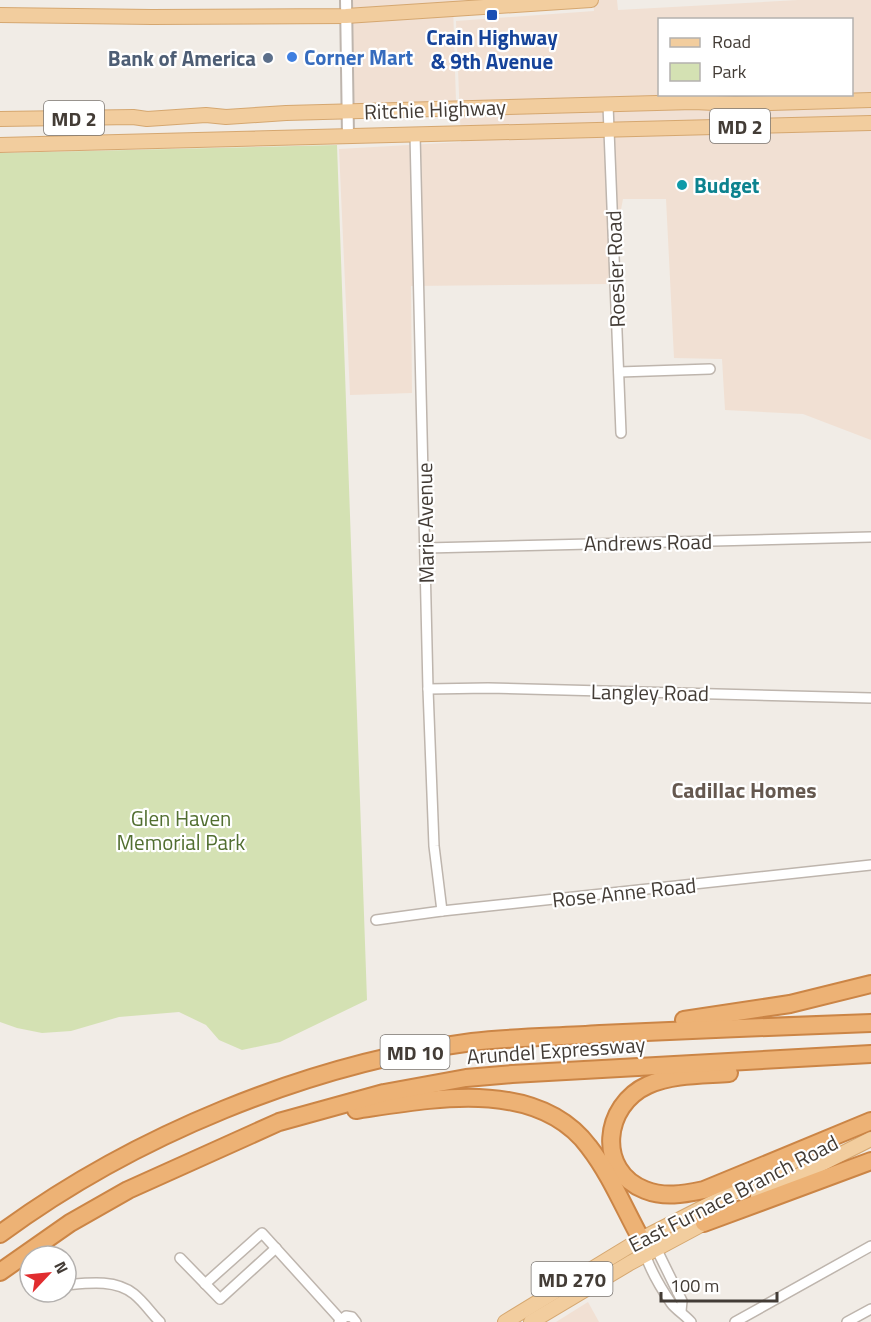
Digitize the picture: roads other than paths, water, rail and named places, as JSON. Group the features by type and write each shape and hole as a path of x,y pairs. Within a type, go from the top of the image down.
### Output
{"highway":[{"path":"585,1035 603,1027 719,1016 790,1004 871,984"},
{"name":"Arundel Expressway","path":"0,1234 42,1203 122,1156 220,1112 342,1068 451,1046 517,1039 871,1023"},
{"name":"Arundel Expressway","path":"0,1272 70,1223 128,1190 279,1122 384,1093 466,1078 592,1068 871,1054"},
{"path":"871,1063 662,1080 647,1086 626,1100 618,1110 612,1127 611,1146 623,1175 631,1182 643,1190 680,1195 704,1190 871,1122"},
{"path":"279,1122 326,1118 351,1111 400,1103 473,1097 507,1099 522,1103 542,1110 570,1127 588,1146 647,1247"},
{"path":"704,1223 871,1161"}],"main road":[{"path":"0,15 346,16 512,3 591,0"},
{"name":"Ritchie Highway","path":"0,119 132,117 147,119 347,111 871,100"},
{"name":"Ritchie Highway","path":"0,146 871,123"},
{"name":"East Furnace Branch Road","path":"531,1322 744,1185 871,1122"},
{"name":"East Furnace Branch Road","path":"505,1322 647,1247 704,1223 871,1139"}],"street":[{"path":"346,0 348,136"},
{"name":"Roesler Road","path":"608,105 621,433"},
{"name":"Marie Avenue","path":"415,134 428,689 434,846 442,911"},
{"path":"619,372 710,369"},
{"name":"Andrews Road","path":"426,548 871,537"},
{"name":"Langley Road","path":"428,689 488,688 871,698"},
{"name":"Rose Anne Road","path":"376,920 871,865"},
{"path":"205,1284 262,1233 340,1321 346,1316 352,1317 356,1322"},
{"path":"735,1322 871,1246"},
{"path":"647,1247 672,1305 691,1322"},
{"path":"180,1258 220,1299 276,1248"},
{"path":"78,1284 96,1283 118,1286 134,1294 160,1322"},
{"path":"847,1322 871,1309"}],"place":[{"name":"Crain Highway & 9th Avenue","path":"492,15"},
{"name":"Corner Mart","path":"292,57"},
{"name":"Bank of America","path":"268,58"},
{"name":"Budget","path":"682,185"}],"district":[{"name":"Cadillac Homes","path":"744,790"}],"park label":[{"name":"Glen Haven Memorial Park","path":"181,830"}]}
